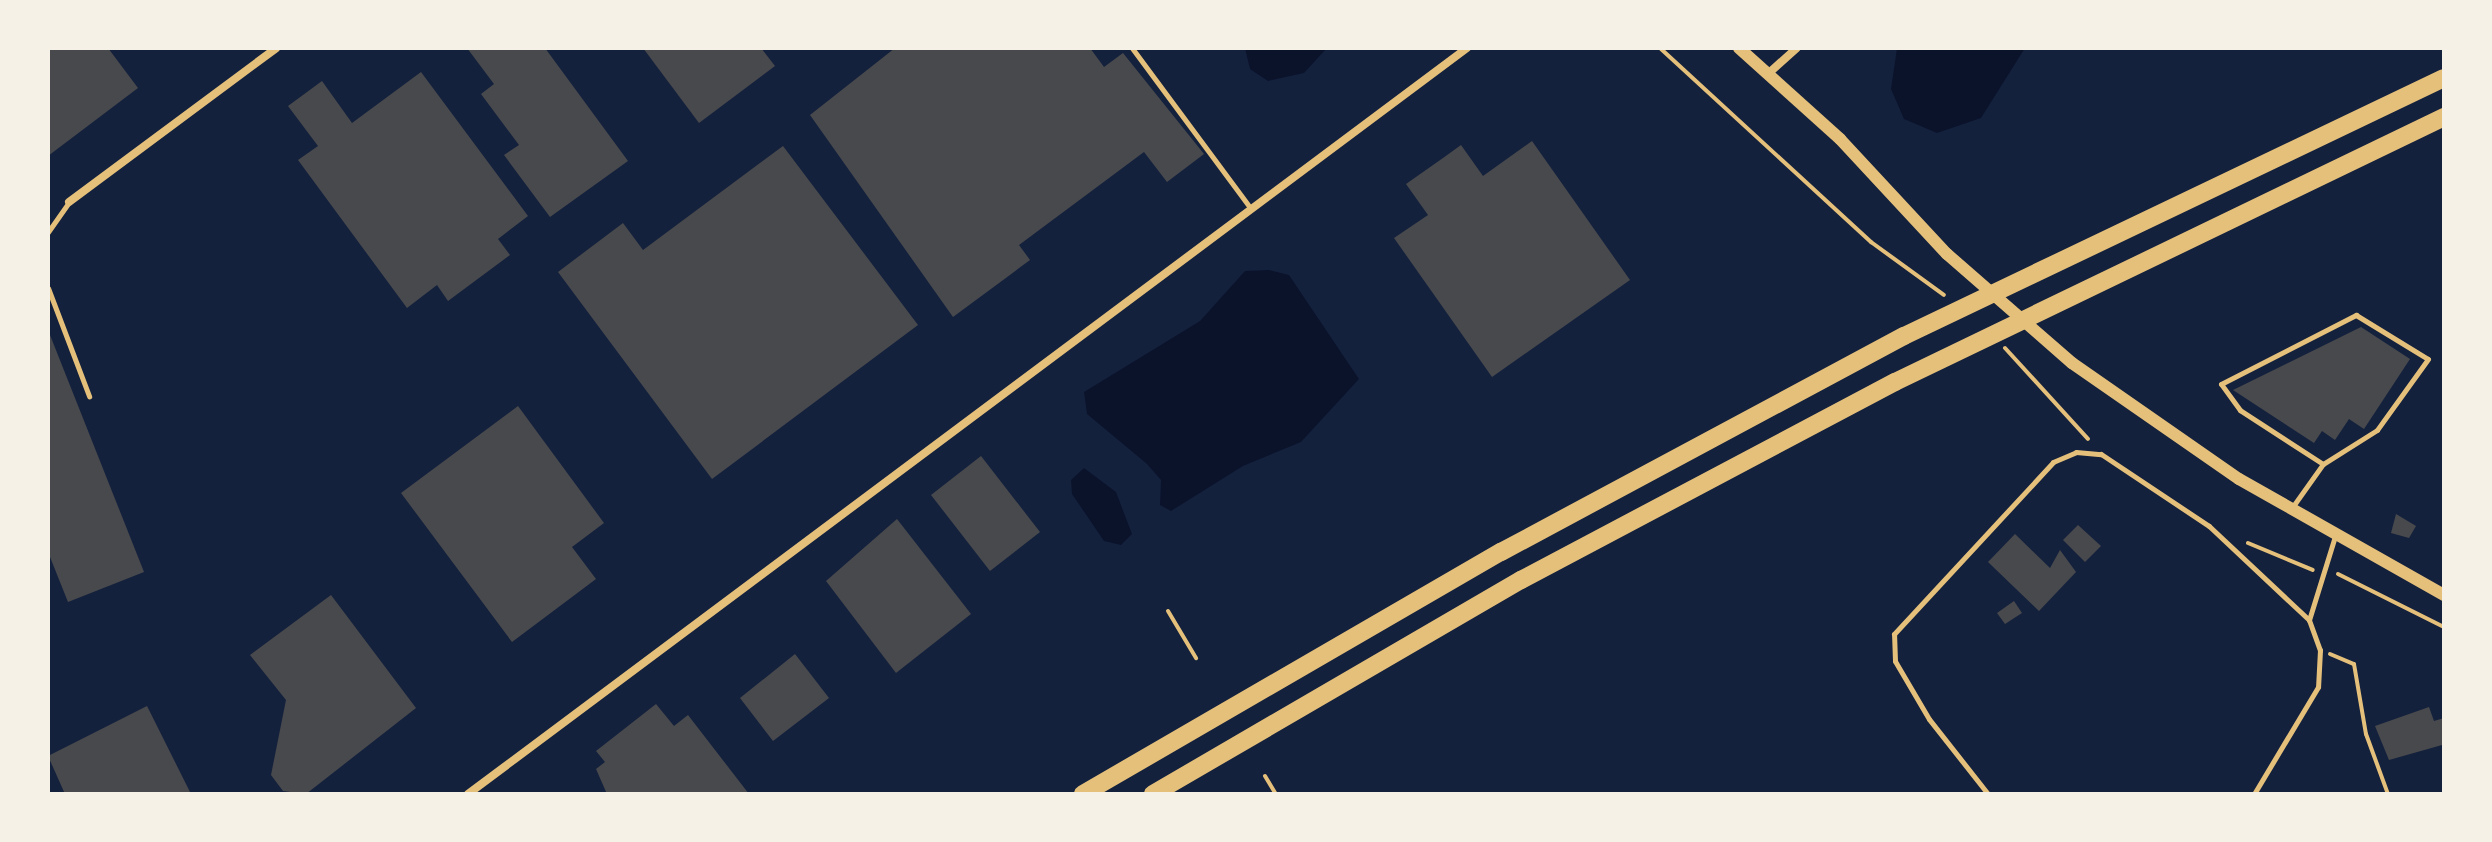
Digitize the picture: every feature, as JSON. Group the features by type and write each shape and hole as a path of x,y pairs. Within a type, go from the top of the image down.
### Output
{"highway":[{"path":"1083,794 1501,552 1904,336 2072,252 2444,78"},
{"path":"1153,794 1521,580 1930,364 2099,280 2444,117"}],"street":[{"path":"69,202 276,48"},
{"path":"468,794 1467,48"},
{"path":"1739,48 1770,72 1947,254 2072,363 2290,509 2444,595"},
{"path":"1770,72 1797,48"}],"lane":[{"path":"1132,48 1252,210"},
{"path":"48,232 69,202"},
{"path":"48,288 89,396"},
{"path":"2290,509 2323,464 2377,430 2428,359 2356,315 2228,376 2221,384 2229,401 2323,464"},
{"path":"1988,794 1929,719 1895,661 1894,634 1906,612 2053,462 2076,452 2101,454 2209,526 2309,620 2320,650 2318,687 2254,794"},
{"path":"2309,620 2335,536"}],"path":[{"path":"1660,48 1871,242 1952,302"},
{"path":"1998,342 2101,454"},
{"path":"1168,611 1196,658"},
{"path":"2320,650 2354,664 2366,734 2388,794"},
{"path":"1265,776 1276,794"}],"water":[{"path":"1245,48 1327,48 1304,73 1268,81 1250,69"},
{"path":"1897,48 2025,48 1981,118 1937,133 1904,119 1891,89"},
{"path":"1269,270 1289,275 1359,379 1301,442 1243,466 1171,511 1160,505 1161,480 1147,464 1087,414 1084,392 1200,321 1245,271"},
{"path":"1084,468 1116,492 1132,534 1121,545 1104,541 1072,494 1071,480"}],"building":[{"path":"48,48 108,48 138,88 48,156"},
{"path":"467,48 545,48 628,161 550,217 504,155 519,145 481,94 494,84"},
{"path":"643,48 761,48 775,66 699,123"},
{"path":"895,48 1090,48 1104,67 1123,53 1204,154 1167,182 1144,152 1019,245 1030,260 953,317 810,115"},
{"path":"421,72 528,216 498,239 510,255 448,301 437,285 407,308 298,160 318,146 288,106 322,81 352,123"},
{"path":"1532,141 1630,280 1492,377 1394,238 1428,215 1406,184 1461,145 1483,176"},
{"path":"783,146 918,325 712,479 558,272 623,223 643,250"},
{"path":"2361,327 2410,359 2364,429 2349,419 2335,440 2322,431 2314,443 2233,390"},
{"path":"48,330 144,572 68,602 48,552"},
{"path":"518,406 604,523 572,547 596,579 512,642 401,493"},
{"path":"981,456 1040,532 990,571 931,495"},
{"path":"2396,514 2416,526 2409,538 2391,533"},
{"path":"897,519 971,614 896,673 826,581"},
{"path":"2078,525 2101,546 2085,562 2063,540"},
{"path":"2015,534 2050,568 2060,550 2076,572 2039,611 1988,562"},
{"path":"331,595 416,708 306,794 283,791 271,775 286,700 250,655"},
{"path":"2014,601 2022,613 2005,624 1997,613"},
{"path":"795,654 829,698 773,741 740,698"},
{"path":"656,704 674,726 688,715 749,794 607,794 596,769 605,762 596,751"},
{"path":"147,706 191,794 65,794 48,756"},
{"path":"2429,707 2434,721 2444,718 2442,745 2389,760 2375,726"}]}
